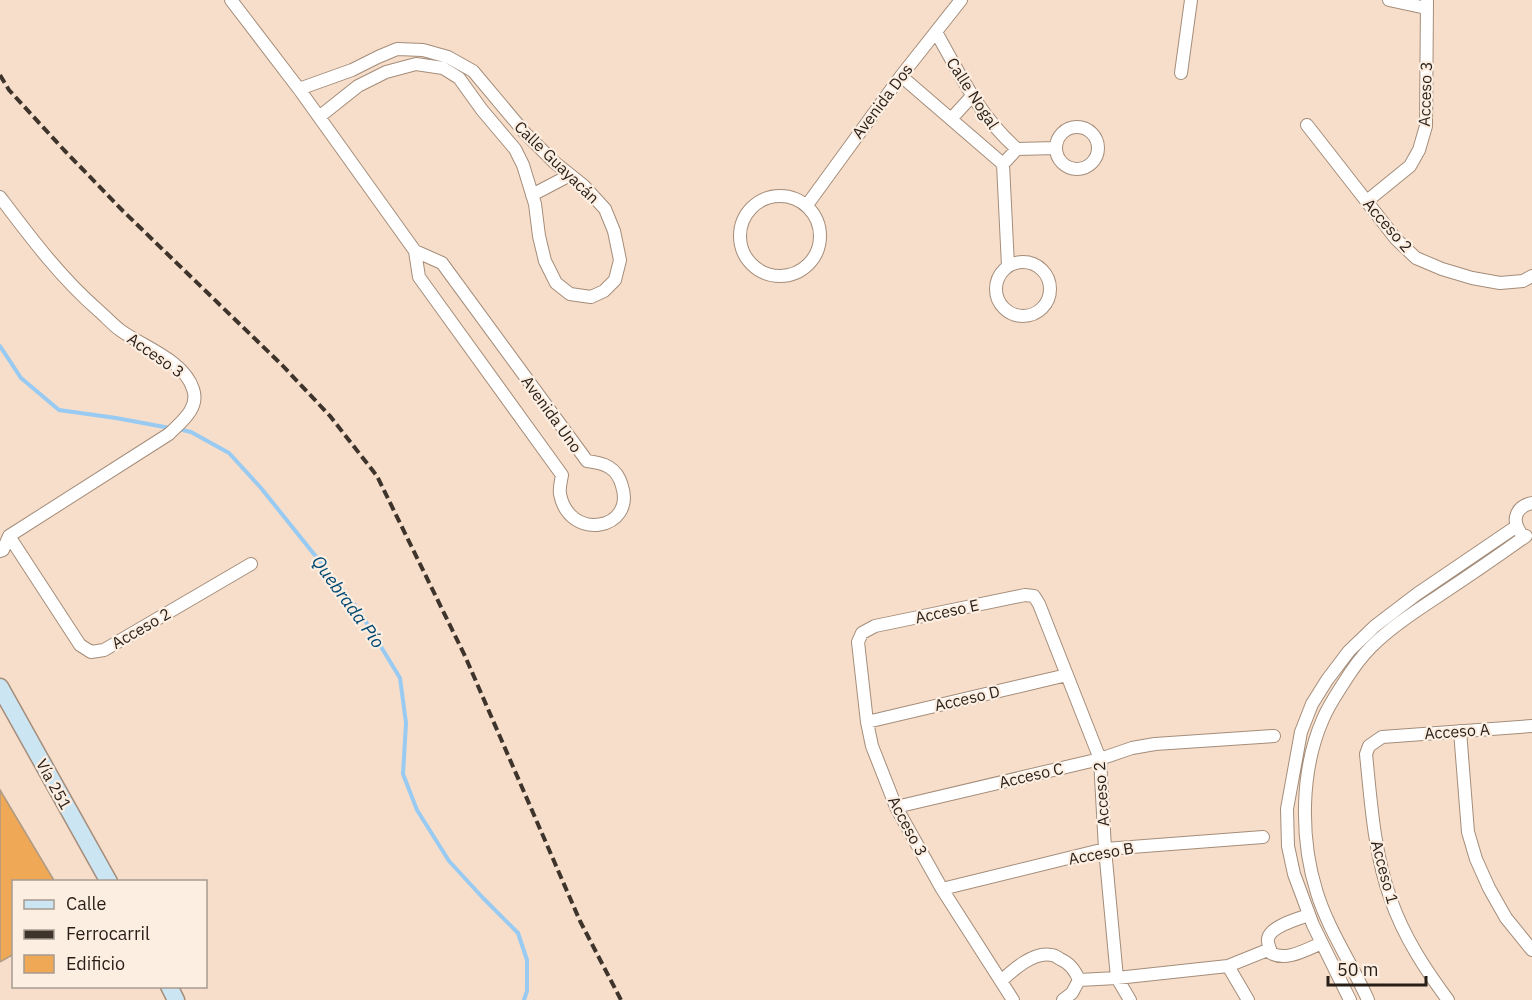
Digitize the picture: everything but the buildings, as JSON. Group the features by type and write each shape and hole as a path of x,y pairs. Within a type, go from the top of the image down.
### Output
{"main road":[{"name":"Vía 251","path":"0,687 108,880"}],"street":[{"name":"Avenida Uno","path":"231,0 299,88 416,251 419,277 562,475 560,492 565,508 574,519 587,525 597,526 609,522 624,504 625,494 621,480 614,470 600,463 587,461 442,263 416,251"},
{"name":"Avenida Dos","path":"807,205 901,76 961,0"},
{"path":"1181,73 1191,0"},
{"path":"1389,0 1427,4"},
{"name":"Acceso 3","path":"1367,201 1410,166 1419,150 1426,126 1427,4"},
{"name":"Calle Nogal","path":"936,32 972,96 1002,136 1017,149"},
{"name":"Calle Guayacán","path":"299,88 352,70 397,50 423,50 448,57 473,71 525,133 554,162 584,186 605,209 615,231 620,261 615,280 604,291 591,297 570,294 556,283 545,261 535,204 523,165 515,149 459,78 443,68 416,64 386,72 358,86 320,117"},
{"path":"378,57 386,72"},
{"name":"Calle Nogal","path":"901,76 1003,164"},
{"path":"951,119 972,96"},
{"path":"482,110 497,100"},
{"name":"Acceso 2","path":"1307,125 1396,239 1416,258 1472,278 1500,283 1523,280 1532,276"},
{"path":"1008,266 1016,262 1026,262 1044,272 1049,280 1050,290 1043,307 1028,316 1020,316 1003,307 998,299 997,281 1008,266 1003,164 1017,149 1056,148"},
{"path":"532,195 570,174"},
{"path":"776,195 795,198 807,205 816,216 820,236 818,250 811,262 798,273 784,276 770,275 757,269 742,249 740,234 743,220 751,208 762,199 776,195"},
{"name":"Acceso 3","path":"0,197 43,254 76,291 119,329 179,367 189,378 195,392 194,404 188,416 169,434 4,535"},
{"path":"1368,1000 1327,919 1317,892 1308,852 1304,806 1314,746 1323,719 1352,671 1370,648 1417,611 1529,537 1517,526 1516,518 1517,512 1525,504 1532,502"},
{"path":"1350,1000 1309,915 1294,874 1288,846 1287,809 1301,732 1312,704 1327,680 1349,651 1375,626 1417,594 1517,526"},
{"path":"0,551 3,550 4,535"},
{"name":"Acceso 2","path":"4,535 80,645 91,651 104,650 251,564"},
{"name":"Acceso E","path":"862,633 875,626 1025,595 1034,596"},
{"name":"Acceso 2","path":"1034,596 1100,759 1105,849 1117,978 1130,1000"},
{"name":"Acceso 3","path":"862,633 858,642 867,722 872,746 896,807 942,889 1013,1000"},
{"name":"Acceso D","path":"867,722 1067,675"},
{"name":"Acceso A","path":"1382,737 1532,726"},
{"path":"1460,731 1468,832 1476,859 1506,918 1532,950"},
{"name":"Acceso C","path":"896,807 1100,759 1132,748 1155,744 1274,736"},
{"name":"Acceso 1","path":"1382,737 1369,746 1366,754 1372,819 1382,870 1405,934 1424,968 1448,1000"},
{"name":"Acceso B","path":"942,889 1105,849 1263,837"},
{"path":"1309,915 1275,928 1268,939 1271,953 1283,957 1322,943"},
{"path":"1079,980 1228,966 1270,949"},
{"path":"1001,981 1026,962 1038,956 1051,954 1066,961 1076,970 1079,980 1072,993 1063,1000"},
{"path":"1228,966 1248,1000"}],"waterway":[{"name":"Quebrada Pío","path":"0,346 21,378 59,410 170,428"},
{"name":"Quebrada Pío","path":"178,429 191,432 229,453 261,488 358,609 400,678 406,723 403,774 417,810 449,861 518,933 527,960 527,991 524,1000"}],"railway":[{"path":"0,75 9,90 123,211 282,365 330,416 377,476 465,656 580,921 621,1000"}]}
